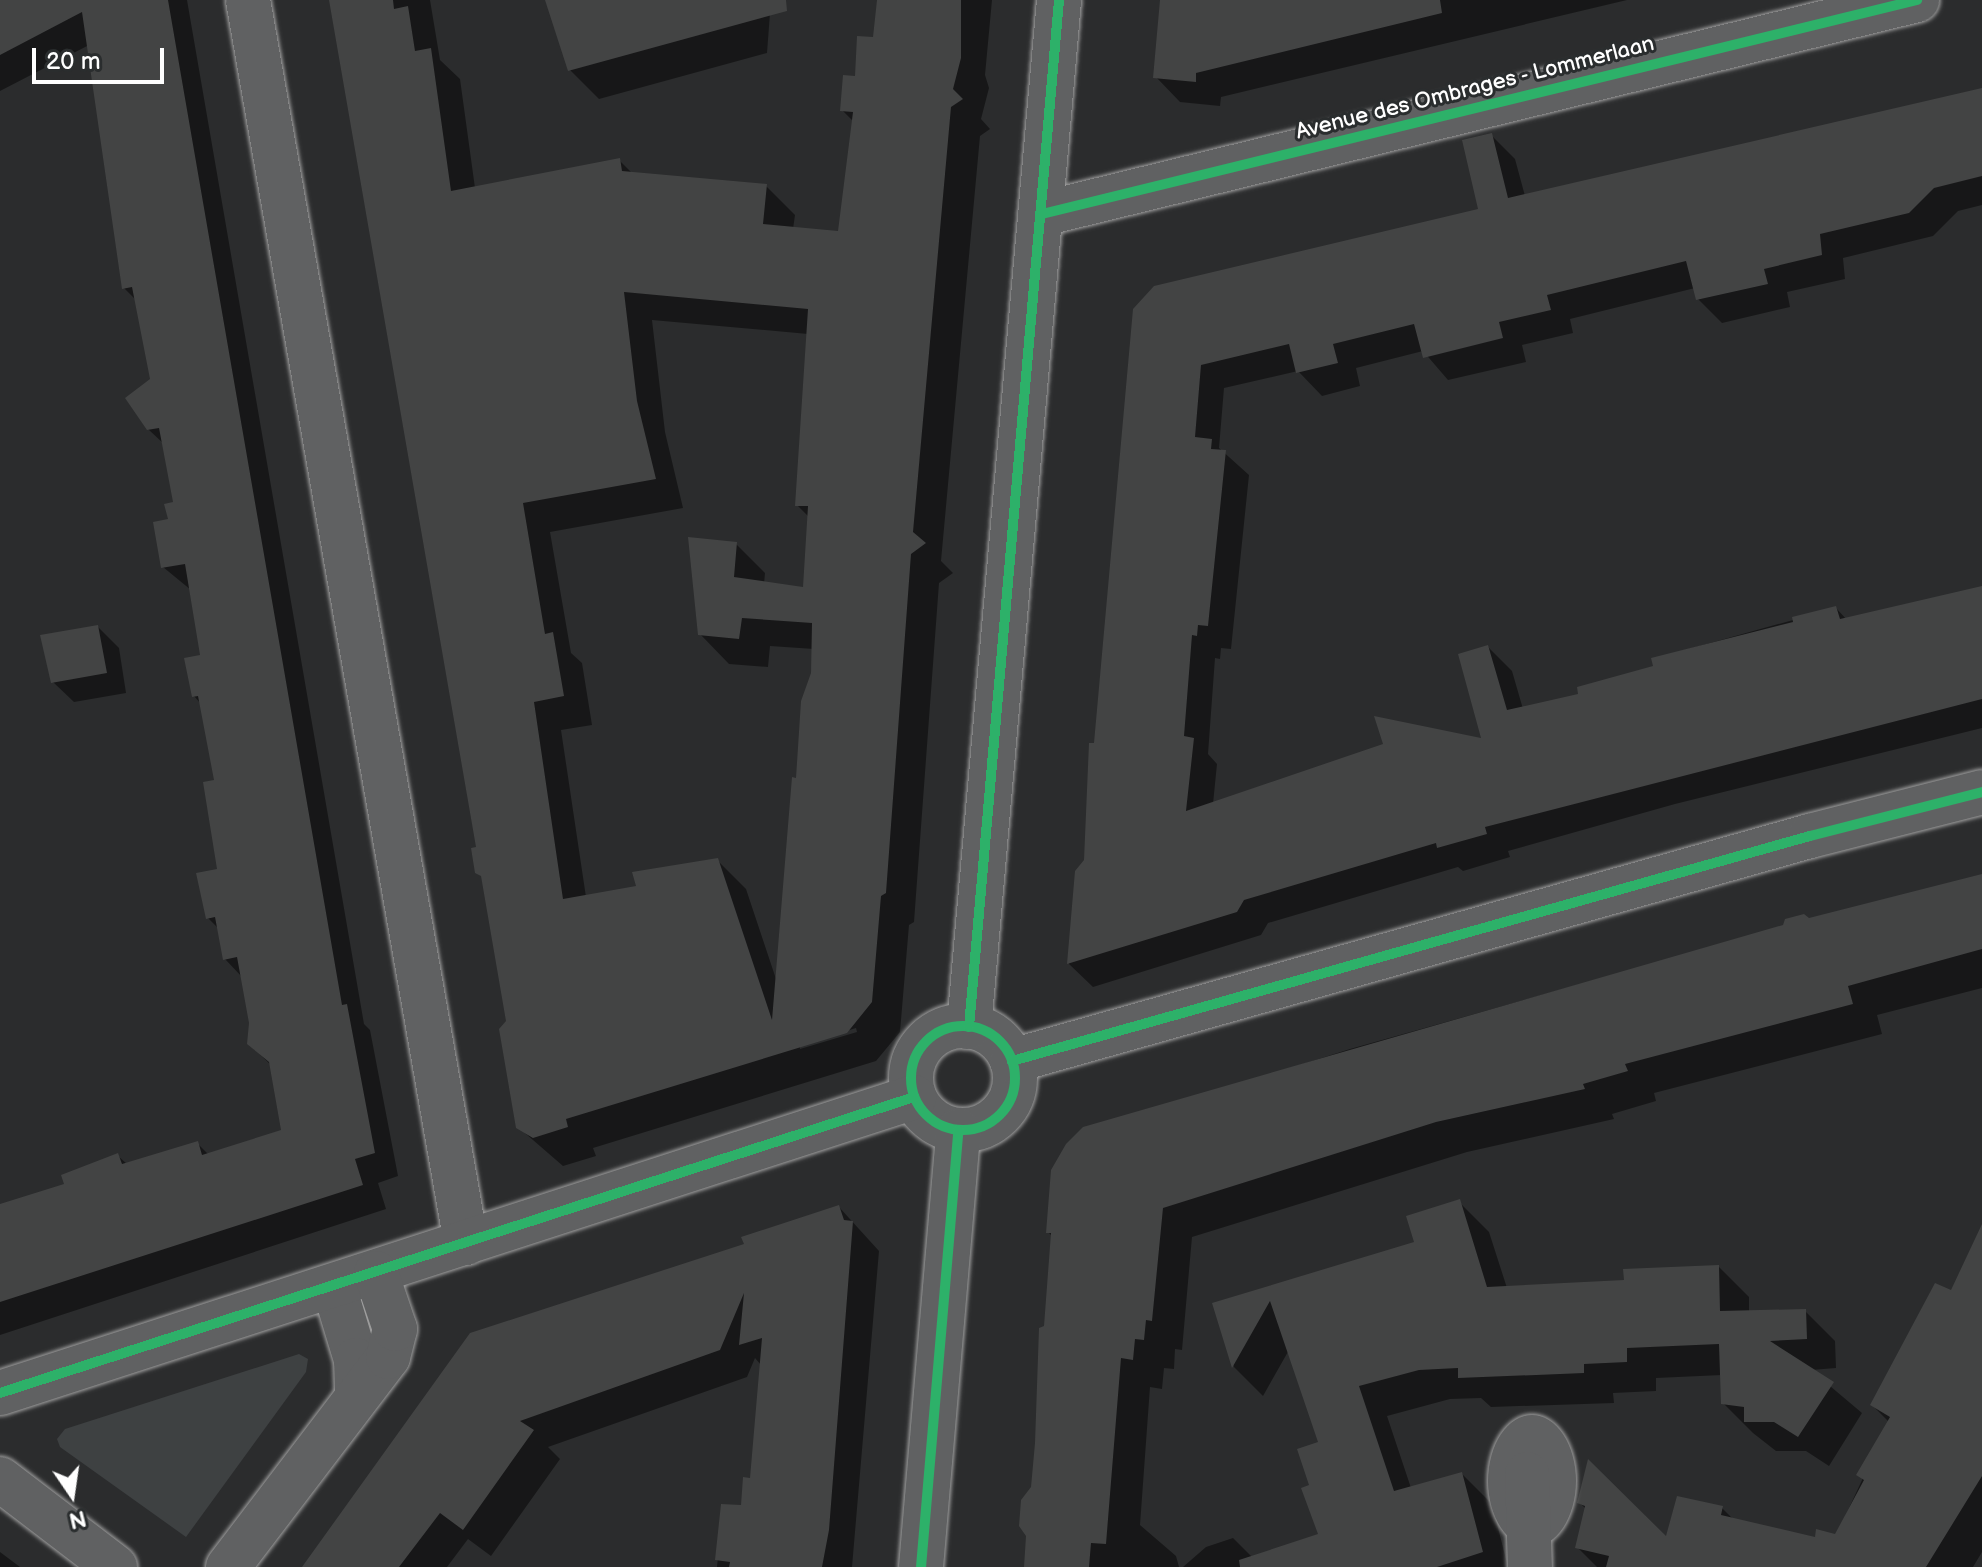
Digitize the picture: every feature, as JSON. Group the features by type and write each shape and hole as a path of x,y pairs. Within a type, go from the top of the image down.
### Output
{"street":[{"path":"248,0 466,1243"},
{"path":"969,1027 1059,0"},
{"name":"Avenue des Ombrages - Lommerlaan","path":"1042,214 1917,0"},
{"path":"1012,1061 1765,848 1982,792"},
{"path":"969,1027 996,1038 1012,1061 1015,1080 1003,1111 990,1122 958,1131 936,1123 914,1097 912,1067 927,1041 939,1032 969,1027"},
{"path":"0,1393 914,1097"},
{"path":"921,1567 958,1131"},
{"path":"228,1567 388,1357 395,1329 376,1273"},
{"path":"334,1287 356,1360 357,1396"},
{"path":"1527,1474 1530,1567"},
{"path":"0,1479 115,1567"}],"shaded area":[{"path":"299,1354 308,1359 306,1372 186,1537 60,1447 57,1439 65,1429"}],"building":[{"path":"0,0 168,0 342,1005 347,1004 375,1153 355,1159 363,1185 0,1302 0,1204 64,1184 61,1175 118,1153 122,1164 198,1141 202,1155 281,1130 269,1062 247,1044 249,1023 237,957 223,960 215,917 206,919 196,873 217,869 203,782 214,780 198,696 192,697 184,658 200,655 185,564 161,568 153,522 168,519 164,504 173,502 159,428 147,430 125,398 150,379 132,287 122,289 82,12 0,55"},
{"path":"329,0 393,0 394,9 408,6 415,51 431,48 451,191 620,158 622,171 767,184 763,224 838,231 853,112 840,111 843,75 855,76 857,36 873,37 877,0 961,0 961,58 953,89 963,99 951,107 913,532 926,543 911,554 886,893 881,896 872,1002 847,1033 566,1119 568,1127 533,1138 516,1128 499,1029 506,1021 481,876 475,873 471,848 476,847","holes":["624,292 808,309 795,506 808,506 803,587 734,577 737,542 688,537 698,635 739,639 742,618 812,623 811,673 801,701 796,778 792,777 772,1020 718,858 632,872 636,886 563,899 534,702 564,696 553,632 545,634 523,503 656,479 637,401"]},
{"path":"545,0 786,0 787,11 568,71"},
{"path":"1160,0 1440,0 1442,13 1196,73 1196,82 1153,78"},
{"path":"1982,88 1982,176 1934,188 1909,213 1820,234 1822,255 1764,269 1768,284 1696,300 1686,261 1547,295 1551,310 1499,322 1503,338 1423,358 1414,324 1333,344 1338,363 1296,373 1289,344 1201,365 1195,437 1212,439 1211,449 1226,450 1208,626 1198,625 1197,636 1192,635 1184,736 1194,738 1186,811 1383,744 1374,716 1481,738 1458,654 1488,645 1507,710 1578,694 1577,687 1653,666 1651,658 1793,622 1792,617 1836,606 1840,619 1982,586 1982,699 1485,827 1487,834 1437,848 1436,843 1244,900 1237,912 1067,964 1075,871 1084,860 1089,743 1094,743 1133,309 1154,286 1478,209 1462,140 1492,133 1508,198"},
{"path":"98,625 107,673 51,683 40,635"},
{"path":"1982,874 1982,949 1848,986 1853,1004 1625,1064 1628,1071 1583,1084 1585,1089 1436,1122 1163,1208 1152,1321 1146,1320 1144,1340 1135,1339 1133,1360 1121,1358 1106,1544 1091,1543 1089,1567 1024,1567 1026,1536 1019,1526 1021,1500 1031,1487 1035,1443 1039,1328 1044,1326 1051,1233 1046,1233 1051,1170 1066,1144 1083,1127 1783,925 1785,919 1804,914 1809,918"},
{"path":"1460,1199 1487,1287 1624,1280 1623,1269 1719,1265 1720,1311 1806,1309 1807,1339 1770,1341 1834,1382 1798,1437 1774,1422 1744,1422 1744,1407 1721,1404 1719,1344 1627,1348 1627,1362 1584,1364 1584,1373 1458,1378 1458,1368 1419,1370 1359,1386 1394,1491 1462,1472 1483,1552 1437,1567 1240,1567 1239,1560 1318,1534 1301,1488 1309,1485 1297,1449 1318,1442 1270,1301 1232,1368 1212,1303 1414,1242 1406,1216"},
{"path":"839,1205 844,1220 853,1221 829,1530 822,1567 729,1567 730,1562 715,1560 721,1504 741,1505 743,1477 750,1478 762,1338 739,1345 744,1293 720,1350 520,1421 534,1430 463,1530 440,1513 399,1567 302,1567 470,1333 744,1244 741,1237"},
{"path":"1982,1224 1982,1476 1926,1567 1606,1567 1609,1556 1575,1548 1585,1506 1577,1503 1588,1459 1666,1536 1677,1496 1723,1506 1721,1515 1815,1537 1816,1529 1835,1534 1864,1480 1856,1475 1890,1417 1870,1405 1935,1283 1951,1290"}],"cycle path":[{"path":"969,1027 1059,0"},
{"path":"1042,214 1917,0"},
{"path":"1012,1061 1810,836 1982,792"},
{"path":"963,1026 983,1030 1006,1049 1015,1078 1011,1098 992,1121 963,1130 943,1126 920,1107 911,1078 915,1058 934,1035 963,1026"},
{"path":"0,1393 914,1097"},
{"path":"921,1567 958,1131"}]}
